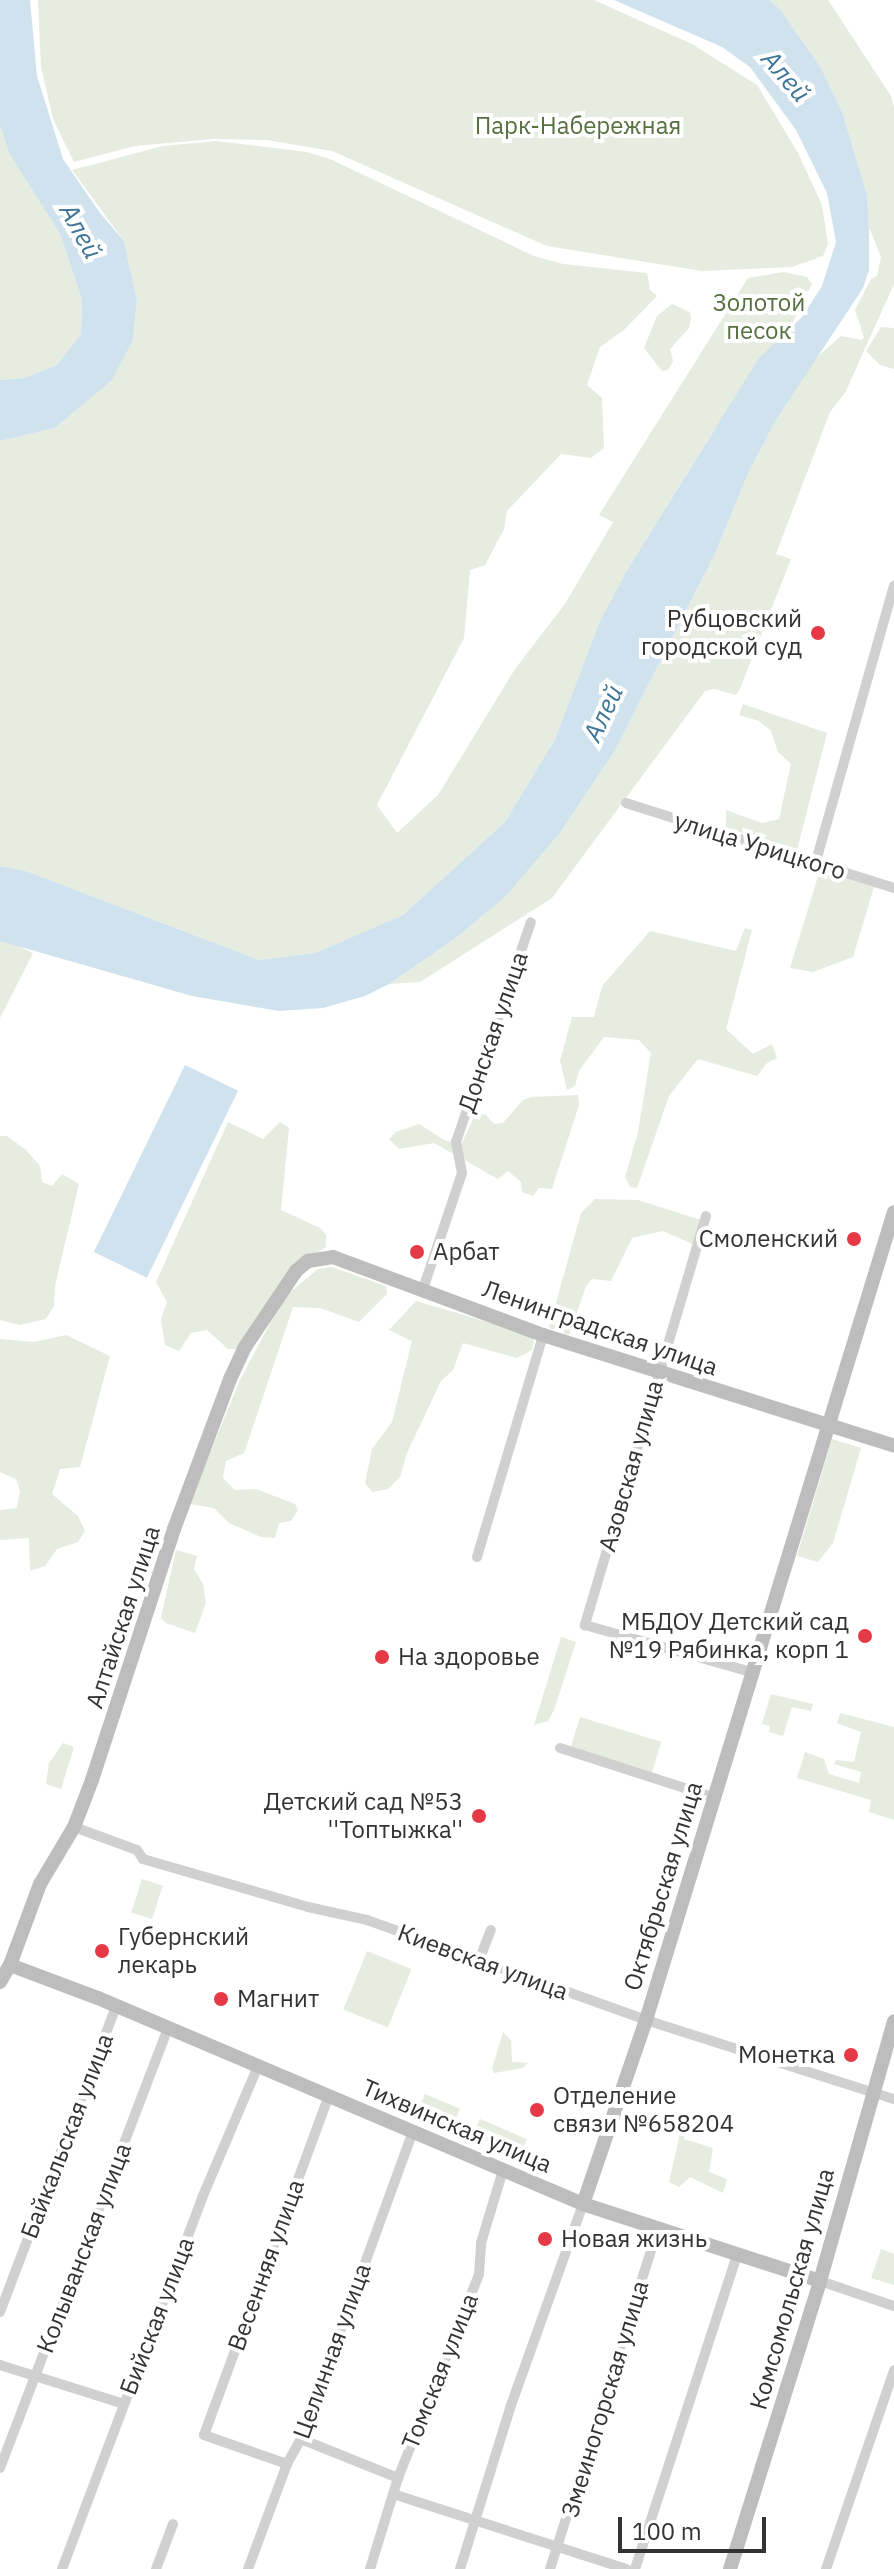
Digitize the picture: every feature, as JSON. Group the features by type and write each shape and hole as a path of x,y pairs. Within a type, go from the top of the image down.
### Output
{"main road":[{"name":"Октябрьская улица","path":"583,2204 646,2020 827,1427 890,1238 894,1212"},
{"name":"Ленинградская улица","path":"296,1271 308,1261 333,1257 543,1335 894,1446"},
{"name":"Алтайская улица","path":"0,1982 10,1965 40,1884 74,1827 174,1529 230,1379 245,1347 296,1271"},
{"name":"Тихвинская улица","path":"10,1965 116,2006 583,2204 820,2281"},
{"name":"Комсомольская улица","path":"730,2569 820,2281 894,2021"}],"street":[{"path":"816,861 894,586"},
{"name":"улица Урицкого","path":"626,803 695,828 816,861 894,888"},
{"name":"Донская улица","path":"423,1289 462,1173 456,1142 531,922"},
{"name":"Азовская улица","path":"706,1216 585,1625 751,1672"},
{"path":"477,1557 543,1335"},
{"path":"560,1748 713,1797"},
{"name":"Киевская улица","path":"74,1827 137,1850 143,1859 367,1920 646,2020 894,2099"},
{"path":"480,1958 491,1930"},
{"name":"Байкальская улица","path":"0,2312 116,2006"},
{"name":"Колыванская улица","path":"0,2468 168,2028"},
{"name":"Бийская улица","path":"62,2569 202,2198 258,2066"},
{"name":"Весенняя улица","path":"287,2464 204,2435 329,2095"},
{"name":"Целинная улица","path":"248,2569 287,2464 301,2439 413,2131"},
{"name":"Томская улица","path":"370,2569 398,2478 479,2274 481,2243 503,2170"},
{"name":"Октябрьская улица","path":"460,2569 510,2408 583,2204"},
{"name":"Змеиногорская улица","path":"550,2569 658,2229"},
{"path":"635,2569 737,2256"},
{"name":"Тихвинская улица","path":"820,2281 894,2306"},
{"path":"0,2365 124,2404"},
{"path":"826,2569 894,2370"},
{"path":"301,2439 398,2478"},
{"path":"393,2494 475,2523 559,2546 626,2569"},
{"path":"156,2569 173,2524"}],"green space":[{"name":"Парк-Набережная","path":"38,0 594,0 692,44 757,85 798,153 822,205 828,244 823,256 792,267 702,271 547,246 332,151 267,140 213,139 135,146 74,162 53,119 41,67"},
{"path":"769,0 828,0 891,96 894,108 894,284 845,393 830,412 776,554 791,559 739,691 736,695 714,689 705,691 552,898 420,982 389,984 456,938 505,897 560,833 614,752 714,556 750,469 776,420 816,358 841,336 862,340 864,337 855,310 871,279 877,276 881,257 869,227 867,195 843,114 821,68 780,9"},
{"path":"0,126 9,153 60,234 82,300 81,334 57,365 24,378 0,380"},
{"name":"Золотой песок","path":"216,141 307,152 330,159 534,256 563,264 647,273 650,290 657,296 624,330 600,347 587,385 602,398 604,448 591,458 561,454 507,511 504,529 485,565 470,570 464,638 377,805 397,833 438,795 515,669 565,604 613,522 599,515 748,278 784,272 807,277 812,284 794,320 714,430 626,572 599,623 555,739 505,822 403,915 315,953 259,960 26,871 0,866 0,441 55,428 112,379 133,340 137,301 124,241 72,170 163,146"},
{"path":"672,304 690,312 691,318 689,328 670,349 673,361 668,370 662,371 644,348 657,316"},
{"path":"881,327 894,328 894,369 880,365 866,351"},
{"path":"743,704 827,733 797,850 726,828 726,810 762,823 779,819 791,764 778,752 771,731 759,721 739,715"},
{"path":"822,863 876,880 853,957 813,972 790,968"},
{"path":"745,928 752,930 726,1029 753,1054 772,1044 777,1058 767,1063 757,1076 698,1059 669,1096 637,1188 630,1187 625,1177 638,1132 651,1053 639,1040 604,1037 579,1071 575,1086 567,1090 560,1061 572,1017 594,1017 602,986 650,931 736,951"},
{"path":"6,940 33,953 0,1018 0,941"},
{"path":"578,1095 579,1105 552,1189 539,1188 533,1196 522,1192 521,1182 508,1171 498,1179 434,1143 399,1149 389,1139 396,1132 419,1124 446,1141 462,1143 476,1113 486,1115 494,1124 503,1123 523,1100"},
{"path":"228,1122 263,1139 280,1122 289,1128 281,1210 320,1228 326,1235 326,1247 297,1266 238,1349 228,1349 207,1330 191,1333 179,1351 165,1345 161,1319 167,1302 156,1282"},
{"path":"0,1136 7,1136 26,1150 40,1166 42,1182 52,1186 62,1174 79,1184 55,1286 54,1306 46,1319 19,1325 0,1320"},
{"path":"595,1199 638,1200 701,1220 695,1245 663,1231 632,1238 611,1281 592,1279 586,1286 569,1335 549,1328 581,1213"},
{"path":"332,1267 386,1286 387,1294 359,1322 320,1308 293,1307 244,1453 226,1461 223,1478 235,1490 256,1489 295,1504 298,1510 291,1521 279,1523 275,1538 261,1537 229,1523 214,1508 189,1504 240,1380 284,1297 318,1269"},
{"path":"416,1301 532,1335 534,1342 532,1350 517,1358 463,1343 453,1370 441,1381 407,1453 400,1477 388,1489 372,1492 365,1483 372,1449 392,1422 412,1341 389,1330"},
{"path":"66,1335 110,1356 80,1467 60,1469 52,1494 78,1516 85,1531 78,1542 57,1549 45,1566 30,1571 29,1538 0,1540 0,1510 17,1508 20,1491 16,1479 0,1472 0,1339 34,1342"},
{"path":"832,1439 861,1448 833,1543 818,1562 797,1556"},
{"path":"176,1550 197,1556 194,1569 203,1584 206,1603 195,1633 166,1623 161,1618"},
{"path":"561,1637 576,1642 554,1710 548,1721 534,1725"},
{"path":"771,1694 813,1704 811,1711 792,1707 783,1736 769,1732 770,1726 762,1724"},
{"path":"840,1713 894,1727 894,1820 869,1812 871,1800 797,1778 805,1752 824,1759 829,1774 859,1783 861,1772 834,1764 836,1760 854,1762 861,1732 837,1723"},
{"path":"580,1717 661,1742 652,1772 571,1748"},
{"path":"63,1743 74,1747 61,1789 46,1784 49,1763"},
{"path":"142,1879 163,1886 152,1919 131,1912"},
{"path":"367,1951 412,1969 388,2027 343,2009"},
{"path":"503,2032 511,2040 512,2062 528,2063 523,2068 494,2073 492,2069"},
{"path":"425,2094 460,2109 452,2128 417,2113"},
{"path":"686,2118 684,2139 713,2148 709,2172 727,2179 723,2193 690,2177 679,2187 669,2182 683,2119"},
{"path":"480,2119 527,2139 520,2155 473,2136"},
{"path":"881,2249 894,2254 894,2285 871,2278"}],"water":[{"name":"Алей","path":"0,0 30,0 37,76 63,159 100,213 124,241 137,301 133,340 112,380 55,428 0,441 0,380 24,378 57,365 81,334 82,300 60,234 9,153 0,126"},
{"name":"Алей","path":"614,0 769,0 780,9 821,68 843,114 867,195 869,270 863,288 776,420 750,469 714,556 614,752 560,833 505,897 456,938 389,984 365,996 323,1008 279,1011 192,996 0,941 0,866 26,871 259,960 315,953 403,915 505,822 555,739 599,623 626,572 759,358 802,317 822,286 836,242 827,193 796,130 750,67 722,47"},
{"path":"185,1065 238,1091 147,1278 94,1252"}],"place":[{"name":"Рубцовский городской суд","path":"818,633"},
{"name":"Смоленский","path":"854,1239"},
{"name":"Арбат","path":"417,1252"},
{"name":"МБДОУ Детский сад №19 Рябинка, корп 1","path":"865,1636"},
{"name":"На здоровье","path":"382,1657"},
{"name":"Детский сад №53 ''Топтыжка''","path":"479,1816"},
{"name":"Губернский лекарь","path":"102,1951"},
{"name":"Магнит","path":"221,1999"},
{"name":"Монетка","path":"851,2055"},
{"name":"Отделение связи №658204","path":"537,2110"},
{"name":"Новая жизнь","path":"545,2239"}]}
